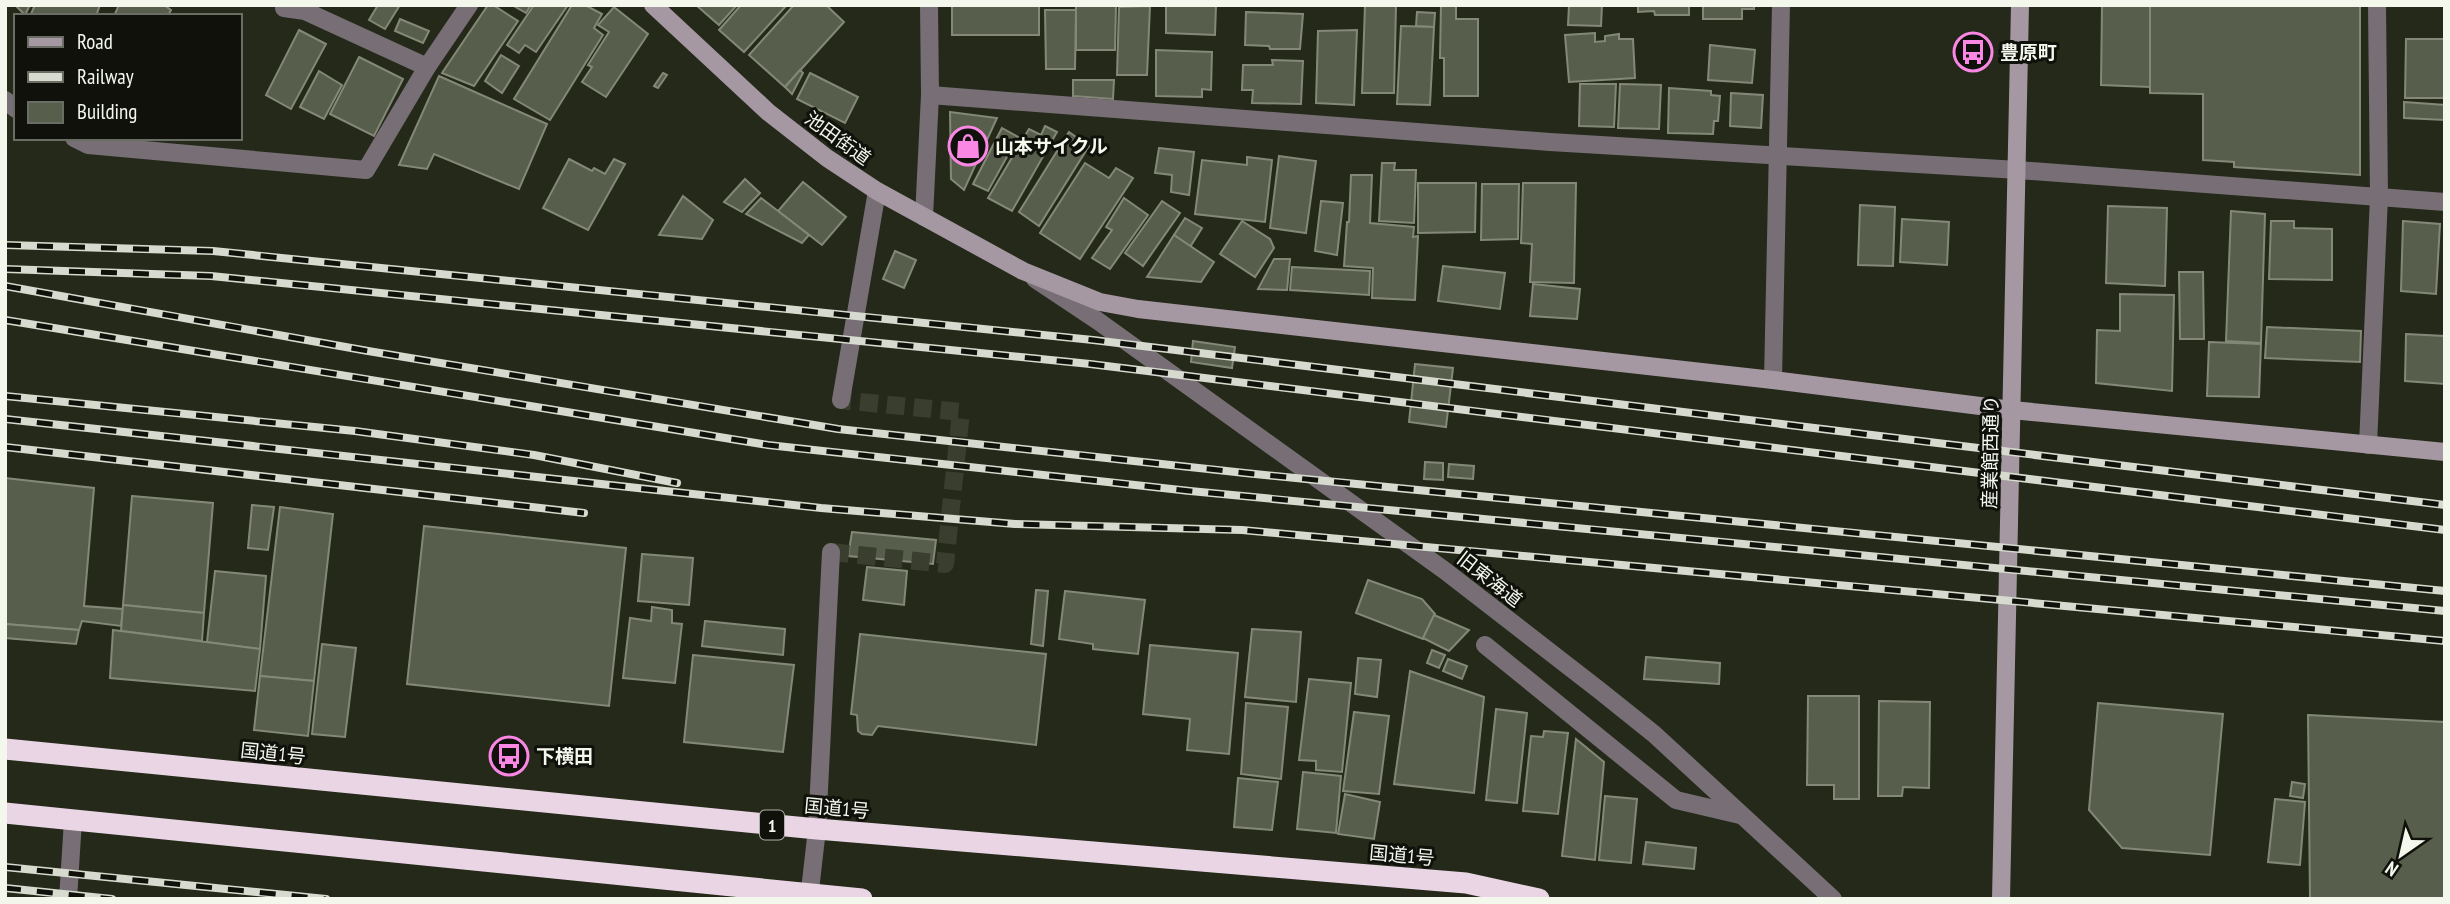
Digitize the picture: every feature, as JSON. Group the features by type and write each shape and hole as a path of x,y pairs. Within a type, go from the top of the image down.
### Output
{"highway":[{"name":"国道1号","path":"5,749 817,829 1465,883 1539,899"},
{"path":"5,813 809,897 862,899"}],"street":[{"path":"78,140 88,145 366,170 427,67 469,5"},
{"name":"池田街道","path":"653,5 768,112 827,158 877,191 1023,271 1100,302 1138,309 1773,380 2012,410 2445,452"},
{"path":"924,217 930,95 929,5"},
{"path":"1773,380 1781,5"},
{"name":"産業館西通り","path":"2001,899 2020,5"},
{"path":"2368,445 2379,198 2376,5"},
{"path":"284,8 305,11 427,67"},
{"path":"930,95 1550,142 2018,170 2445,202"},
{"path":"841,400 877,191"},
{"name":"旧東海道","path":"1023,271 1098,321 1444,570 1654,734 1833,899"},
{"path":"809,897 817,829 831,552"},
{"path":"1485,645 1676,800 1742,816"},
{"path":"68,899 73,820"}],"building":[{"path":"15,5 30,5 24,14"},
{"path":"35,5 100,5 97,14 31,14"},
{"path":"119,5 164,5 171,10 169,14 115,14"},
{"path":"378,5 400,5 385,29 369,20"},
{"path":"488,5 493,5 518,21 474,86 442,73"},
{"path":"512,5 531,5 526,13"},
{"path":"534,5 568,5 536,52 525,45 519,53 507,45"},
{"path":"572,5 585,5 602,14 594,28 603,35 550,120 514,99"},
{"path":"696,5 737,5 719,25"},
{"path":"741,5 787,5 744,52 719,30"},
{"path":"794,5 826,5 844,22 785,87 749,55"},
{"path":"952,5 1039,5 1039,35 952,35"},
{"path":"1076,5 1116,5 1115,50 1076,50"},
{"path":"1166,5 1216,5 1215,35 1166,33"},
{"path":"1365,5 1396,5 1394,93 1362,93"},
{"path":"1441,5 1456,5 1456,19 1478,19 1478,96 1444,96 1444,58 1440,58"},
{"path":"1569,5 1602,5 1601,26 1568,25"},
{"path":"1638,5 1689,5 1689,15 1638,12"},
{"path":"1703,5 1754,5 1754,9 1742,9 1742,19 1703,19"},
{"path":"2102,5 2150,5 2150,87 2101,85"},
{"path":"2150,5 2360,5 2360,175 2234,167 2234,162 2203,160 2203,94 2150,93"},
{"path":"1150,6 1147,75 1117,75 1119,7"},
{"path":"614,7 648,34 606,97 582,82 592,67 588,65 609,32 598,25"},
{"path":"1045,10 1076,10 1075,69 1046,69"},
{"path":"1246,12 1303,14 1300,49 1270,49 1269,46 1245,45"},
{"path":"1417,12 1435,13 1434,27 1416,26"},
{"path":"400,19 429,31 423,43 395,31"},
{"path":"1401,26 1434,27 1430,105 1397,104"},
{"path":"299,30 326,44 291,109 266,95"},
{"path":"1357,30 1354,105 1316,103 1318,31"},
{"path":"1595,33 1595,42 1605,41 1605,36 1619,34 1619,39 1633,39 1635,78 1569,82 1565,35"},
{"path":"2406,39 2445,39 2445,98 2405,98"},
{"path":"1710,45 1755,50 1752,83 1708,80"},
{"path":"1156,50 1212,52 1211,90 1202,89 1202,97 1156,96"},
{"path":"501,55 519,66 502,93 485,81"},
{"path":"359,57 403,79 374,136 330,114"},
{"path":"1272,60 1303,61 1301,104 1252,103 1253,90 1242,90 1243,65 1273,65"},
{"path":"800,70 803,73 792,94 785,87"},
{"path":"319,71 342,85 324,119 300,107"},
{"path":"663,73 667,75 658,88 654,86"},
{"path":"810,73 858,97 845,123 797,99"},
{"path":"439,76 547,124 519,189 434,154 427,169 399,165"},
{"path":"1073,80 1114,80 1113,99 1073,96"},
{"path":"1580,84 1616,84 1614,127 1579,126"},
{"path":"1620,84 1661,85 1659,129 1618,128"},
{"path":"1669,88 1711,91 1711,95 1720,96 1718,121 1714,121 1713,134 1668,133"},
{"path":"1731,93 1763,95 1761,128 1730,126"},
{"path":"2404,102 2445,105 2445,120 2404,118"},
{"path":"950,112 997,118 964,190 951,179"},
{"path":"1045,126 1057,132 1012,211 988,198 1029,129 1041,135"},
{"path":"1002,128 1018,137 988,191 973,184"},
{"path":"1069,132 1089,146 1039,226 1019,212"},
{"path":"1159,148 1194,152 1189,195 1171,192 1172,175 1155,173"},
{"path":"1279,156 1316,161 1306,233 1270,228"},
{"path":"1247,157 1272,160 1265,222 1195,214 1202,160 1247,165"},
{"path":"569,159 592,171 594,168 605,174 614,159 625,164 588,230 543,208"},
{"path":"1085,163 1109,178 1116,168 1133,178 1080,259 1040,233"},
{"path":"1382,163 1395,163 1394,170 1416,170 1414,223 1379,221"},
{"path":"1351,175 1372,175 1370,223 1414,227 1413,237 1418,236 1415,300 1372,298 1373,268 1344,266"},
{"path":"745,179 760,193 742,212 724,202"},
{"path":"803,182 846,217 822,245 778,211"},
{"path":"1418,183 1476,183 1475,232 1418,233"},
{"path":"1523,183 1576,183 1574,283 1530,282 1532,244 1521,243"},
{"path":"1482,184 1519,184 1518,239 1481,240"},
{"path":"683,196 713,220 702,239 659,235"},
{"path":"761,198 809,235 802,243 746,214"},
{"path":"1124,198 1148,215 1110,269 1092,258 1112,230 1106,227"},
{"path":"1162,201 1180,213 1143,266 1125,253"},
{"path":"1321,201 1343,203 1337,255 1315,251"},
{"path":"1860,205 1895,207 1893,266 1858,265"},
{"path":"2108,206 2167,208 2165,286 2106,283"},
{"path":"2231,211 2265,214 2261,343 2226,341"},
{"path":"1185,218 1202,228 1190,247 1174,235"},
{"path":"1902,219 1949,222 1947,265 1900,262"},
{"path":"1242,221 1270,239 1274,248 1255,277 1220,254"},
{"path":"2271,221 2294,221 2294,228 2332,229 2332,280 2269,279"},
{"path":"2403,221 2440,224 2436,294 2401,291"},
{"path":"1174,235 1214,262 1201,282 1147,277"},
{"path":"895,251 916,260 904,288 883,279"},
{"path":"1274,259 1290,259 1287,290 1258,289"},
{"path":"1443,266 1505,273 1500,309 1438,301"},
{"path":"1292,267 1370,271 1369,295 1290,290"},
{"path":"2179,272 2203,272 2204,339 2180,339"},
{"path":"1533,284 1580,289 1577,319 1530,316"},
{"path":"2120,294 2174,295 2172,391 2096,383 2097,330 2120,331"},
{"path":"2267,327 2361,331 2360,362 2265,358"},
{"path":"2406,334 2445,336 2445,384 2405,381"},
{"path":"1193,341 1235,347 1232,368 1191,362"},
{"path":"2209,342 2261,344 2259,397 2207,396"},
{"path":"1415,364 1453,368 1446,427 1409,422"},
{"path":"1425,462 1443,463 1443,480 1424,479"},
{"path":"1449,464 1474,466 1473,479 1448,477"},
{"path":"5,478 94,488 84,606 123,609 121,626 82,621 79,630 5,624"},
{"path":"132,496 213,503 204,613 123,605"},
{"path":"252,505 274,507 268,550 248,548"},
{"path":"280,507 333,514 314,681 260,676"},
{"path":"424,526 626,548 609,706 407,684"},
{"path":"852,532 936,540 933,564 848,556"},
{"path":"642,554 693,558 689,605 638,601"},
{"path":"867,567 907,571 904,605 863,600"},
{"path":"215,571 266,576 260,649 207,642"},
{"path":"1368,580 1422,599 1435,614 1423,639 1356,613"},
{"path":"1036,590 1048,591 1043,646 1031,644"},
{"path":"1065,591 1145,600 1138,654 1093,649 1093,644 1059,639"},
{"path":"123,605 204,613 202,641 121,631"},
{"path":"652,607 672,610 672,623 682,624 675,683 623,678 630,618 651,621"},
{"path":"1434,615 1469,630 1449,651 1423,638"},
{"path":"705,621 785,629 783,655 702,646"},
{"path":"5,624 79,630 76,644 5,638"},
{"path":"1252,629 1301,632 1296,702 1245,697"},
{"path":"113,630 260,649 255,691 110,678"},
{"path":"860,634 1046,654 1036,745 878,726 872,735 862,734 858,731 857,715 851,714"},
{"path":"322,644 356,648 345,737 312,734"},
{"path":"1150,645 1238,653 1229,754 1187,750 1190,719 1143,714"},
{"path":"1432,650 1445,655 1439,668 1427,663"},
{"path":"693,655 794,665 783,752 684,742"},
{"path":"1646,657 1720,663 1719,684 1644,679"},
{"path":"1358,658 1381,660 1377,697 1355,694"},
{"path":"1448,659 1467,666 1462,679 1443,671"},
{"path":"1410,671 1484,697 1474,793 1394,784"},
{"path":"260,676 314,681 308,736 254,730"},
{"path":"1309,679 1351,683 1342,772 1316,770 1316,761 1299,760"},
{"path":"1808,696 1859,696 1859,799 1834,799 1834,785 1807,785"},
{"path":"1879,701 1930,702 1929,788 1903,787 1902,796 1878,796"},
{"path":"1246,703 1288,707 1281,779 1241,774"},
{"path":"2098,703 2223,714 2210,855 2122,848 2089,810"},
{"path":"1496,709 1527,713 1517,803 1486,800"},
{"path":"1354,712 1389,716 1379,794 1343,791"},
{"path":"2308,715 2445,722 2445,899 2310,899"},
{"path":"1544,731 1568,733 1558,814 1523,811 1531,736 1543,737"},
{"path":"1576,739 1604,762 1595,860 1562,856"},
{"path":"1303,772 1341,776 1336,833 1297,829"},
{"path":"1238,778 1278,782 1272,830 1234,827"},
{"path":"2292,782 2305,784 2303,798 2290,796"},
{"path":"1345,794 1380,802 1374,839 1338,834"},
{"path":"1605,796 1637,799 1631,863 1599,860"},
{"path":"2275,799 2305,802 2300,865 2268,862"},
{"path":"1646,842 1696,848 1694,869 1643,864"}],"tunnel":[{"path":"831,552 945,564 961,412 841,400"}],"railway":[{"path":"5,245 213,251 1093,340 2445,505"},
{"path":"5,269 211,276 1090,364 2445,530"},
{"path":"5,286 368,351 838,429 1245,473 2445,591"},
{"path":"5,320 768,445 1190,491 2445,611"},
{"path":"5,396 355,431 534,455 677,483"},
{"path":"5,419 821,508 1015,524 1242,530 2445,641"},
{"path":"5,447 584,513"},
{"path":"5,867 326,899"},
{"path":"5,888 112,899"}],"place":[{"name":"豊原町","path":"1973,52"},
{"name":"山本サイクル","path":"968,146"},
{"name":"下横田","path":"509,756"}]}
